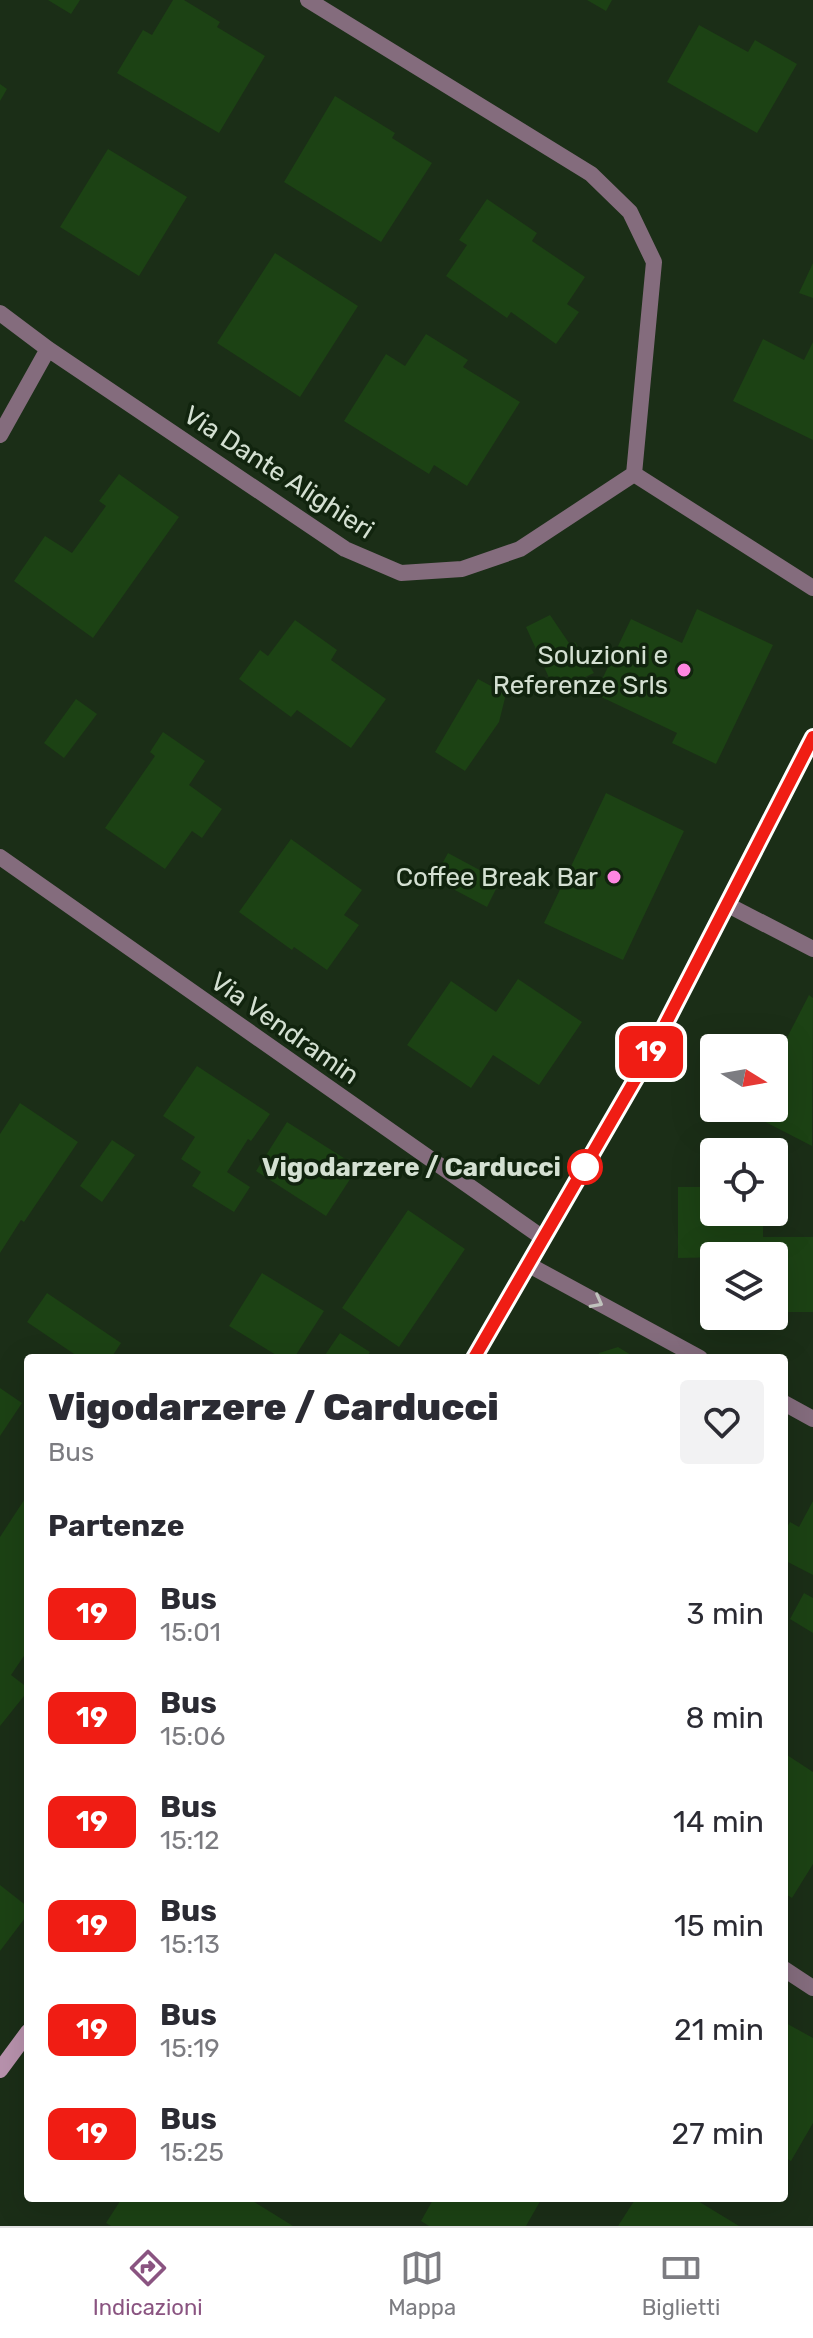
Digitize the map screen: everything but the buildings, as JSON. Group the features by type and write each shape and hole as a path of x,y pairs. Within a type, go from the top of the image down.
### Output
{"main road":[{"path":"476,1354 650,1054 813,737"},
{"path":"0,2070 24,2037"}],"street":[{"path":"308,0 591,174 630,212 654,262 634,474 813,588"},
{"name":"Via Dante Alighieri","path":"0,313 48,349 345,549 401,573 462,569 520,549 634,474"},
{"path":"0,435 48,349"},
{"name":"Via Vendramin","path":"0,857 543,1238"},
{"path":"728,905 813,949"},
{"path":"529,1265 693,1354"},
{"path":"788,1405 813,1419"},
{"path":"788,1972 813,1988"}],"bus line":[{"name":"19","path":"476,1354 650,1054 813,737"}],"place":[{"name":"Soluzioni e Referenze Srls","path":"684,670"},
{"name":"Coffee Break Bar","path":"614,877"},
{"name":"Vigodarzere / Carducci","path":"585,1167"}]}
